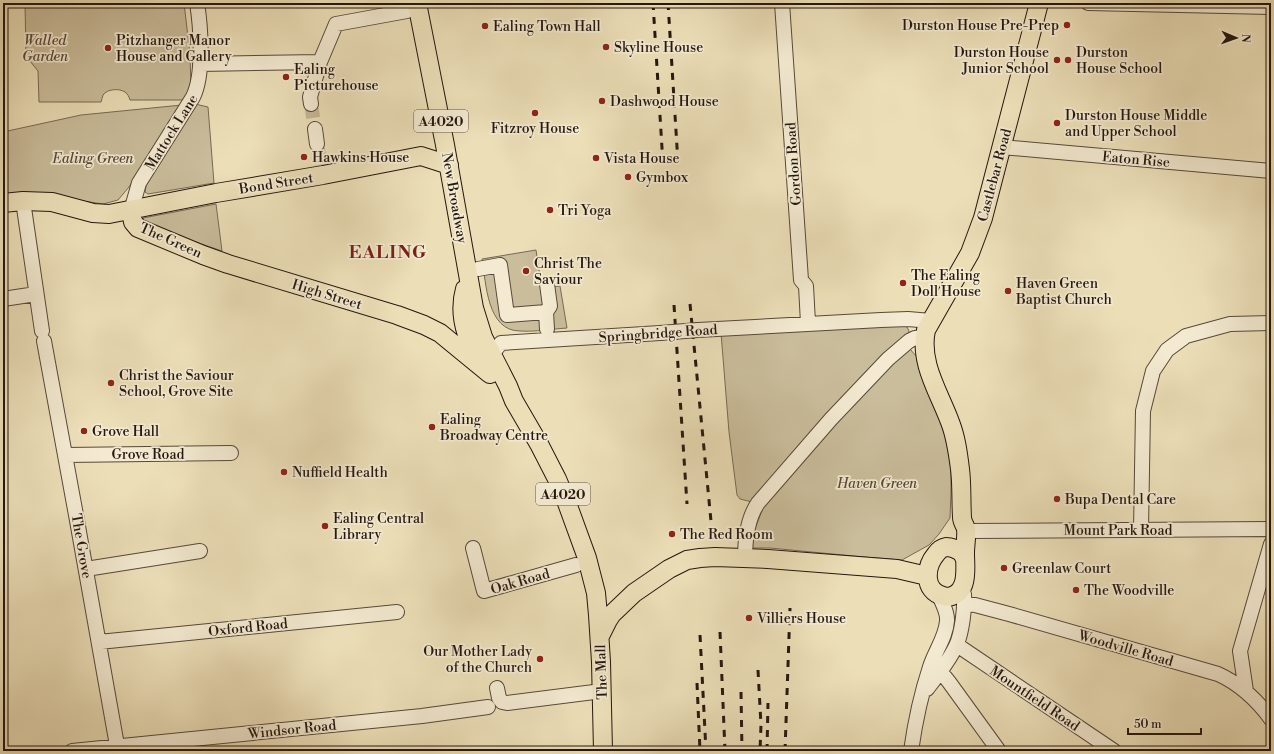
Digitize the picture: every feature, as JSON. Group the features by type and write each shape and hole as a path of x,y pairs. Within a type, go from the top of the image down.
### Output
{"main road":[{"name":"Castlebar Road","path":"928,329 970,252 983,218 1039,3"},
{"name":"New Broadway","path":"412,7 443,134 472,277 474,308 483,337 492,354"},
{"path":"421,156 435,144 443,134"},
{"name":"Bond Street","path":"131,211 216,193 323,175 421,156 449,165"},
{"path":"3,203 23,201 52,202 92,213 109,214 131,211"},
{"name":"The Green","path":"131,211 133,222 138,228 220,261"},
{"name":"High Street","path":"220,261 397,315 449,335 457,335 466,332"},
{"name":"New Broadway","path":"466,332 462,315 462,298 472,277"},
{"path":"466,332 473,320 474,308"},
{"path":"928,329 924,350 932,378 951,423 957,446 964,526 965,574 963,586 955,595 944,597 932,589 928,581 927,576 929,565 940,549 943,548 954,528 964,526"},
{"name":"High Street","path":"434,330 490,374"},
{"name":"A4020","path":"466,332 473,350 490,374 514,401"},
{"name":"A4020","path":"492,354 514,401 539,444 560,486 587,558 596,593"},
{"path":"943,548 950,548 959,551 965,559"},
{"path":"600,636 608,620 634,593 669,569 687,560 700,558 768,559 897,569 927,576"},
{"path":"596,593 613,596 634,593"},
{"name":"The Mall","path":"596,593 600,636 603,751"}],"street":[{"name":"Mattock Lane","path":"131,211 139,183 196,93 200,64 200,34 197,3"},
{"name":"Gordon Road","path":"782,3 801,280 806,286 808,323"},
{"path":"1088,3 1271,7"},
{"path":"311,104 310,97 320,62 336,24 412,7"},
{"path":"200,64 320,62"},
{"path":"315,129 317,144"},
{"name":"Eaton Rise","path":"1001,147 1271,171"},
{"name":"The Grove","path":"23,201 43,336 100,642 118,749"},
{"path":"508,343 490,332 484,323 477,309 472,277 500,265 507,316 546,312"},
{"path":"547,284 550,306 546,312 547,329"},
{"path":"3,299 36,294"},
{"path":"808,323 893,319 928,329"},
{"name":"Springbridge Road","path":"492,354 501,343 808,323"},
{"path":"1141,530 1143,411 1153,371 1167,350 1186,336 1230,324 1271,324"},
{"path":"745,559 746,539 751,516 758,503 831,419 888,359 909,341 928,329"},
{"path":"490,374 490,360 492,354"},
{"name":"Grove Road","path":"65,455 231,454"},
{"name":"Mount Park Road","path":"964,526 1141,530 1271,529"},
{"path":"1230,679 1240,651 1271,544"},
{"name":"Oak Road","path":"473,548 484,591 576,565"},
{"path":"86,569 200,551"},
{"path":"935,669 957,645 965,604 963,586"},
{"path":"912,751 922,696 935,669 947,620 947,613 939,595"},
{"name":"Woodville Road","path":"965,604 975,605 1009,614 1218,674 1230,679 1246,691 1271,719"},
{"name":"Oxford Road","path":"100,642 397,612"},
{"name":"Mountfield Road","path":"957,645 1114,751"},
{"path":"1240,651 1246,691"},
{"path":"935,669 949,682 999,751"},
{"path":"497,688 500,700 507,703 602,691"},
{"name":"Windsor Road","path":"72,751 118,749 422,716 488,707"}],"green space":[{"name":"Walled Garden","path":"25,3 184,3 190,54 191,90 184,100 130,100 125,92 110,90 103,95 101,102 39,102 38,71 26,56"},
{"name":"Ealing Green","path":"195,104 208,107 214,183 148,194 145,192 147,181"},
{"name":"Ealing Green","path":"182,105 129,187 118,200 103,204 30,193 3,195 3,132 81,115"},
{"path":"216,204 222,251 143,224 143,218"},
{"path":"536,250 541,283 550,287 560,286 567,328 538,331 520,331 509,329 501,323 490,304 482,259"},
{"path":"901,324 907,327 909,331 908,335 752,502 740,499 737,495 729,432 721,333"},
{"name":"Haven Green","path":"909,348 917,357 945,434 951,455 950,518 939,534 929,545 902,560 770,548 751,548 752,537 764,505 850,400"}],"tunnel":[{"path":"311,104 315,129"},
{"path":"317,144 321,165"}],"railway":[{"path":"653,3 663,164"},
{"path":"668,3 678,163"},
{"path":"690,304 711,521"},
{"path":"674,305 687,504"},
{"path":"785,751 790,608"},
{"path":"720,632 725,751"},
{"path":"700,635 706,751"},
{"path":"758,670 761,725 760,751"},
{"path":"697,683 700,751"},
{"path":"741,692 742,751"},
{"path":"767,751 768,703"}],"place":[{"name":"Durston House Pre-Prep","path":"1067,25"},
{"name":"Ealing Town Hall","path":"485,26"},
{"name":"Skyline House","path":"606,47"},
{"name":"Pitzhanger Manor House and Gallery","path":"108,48"},
{"name":"Durston House Junior School","path":"1057,60"},
{"name":"Durston House School","path":"1068,60"},
{"name":"Ealing Picturehouse","path":"286,77"},
{"name":"Dashwood House","path":"602,101"},
{"name":"Fitzroy House","path":"535,113"},
{"name":"Durston House Middle and Upper School","path":"1057,123"},
{"name":"Hawkins House","path":"304,157"},
{"name":"Vista House","path":"596,158"},
{"name":"Gymbox","path":"628,177"},
{"name":"Tri Yoga","path":"550,210"},
{"name":"Christ The Saviour","path":"526,271"},
{"name":"The Ealing Doll House","path":"903,283"},
{"name":"Haven Green Baptist Church","path":"1008,291"},
{"name":"Christ the Saviour School, Grove Site","path":"111,383"},
{"name":"Ealing Broadway Centre","path":"432,427"},
{"name":"Grove Hall","path":"84,431"},
{"name":"Nuffield Health","path":"284,472"},
{"name":"Bupa Dental Care","path":"1057,499"},
{"name":"Ealing Central Library","path":"325,526"},
{"name":"The Red Room","path":"672,534"},
{"name":"Greenlaw Court","path":"1004,568"},
{"name":"The Woodville","path":"1076,590"},
{"name":"Villiers House","path":"749,618"},
{"name":"Our Mother Lady of the Church","path":"540,659"}],"district":[{"name":"EALING","path":"388,252"}]}
